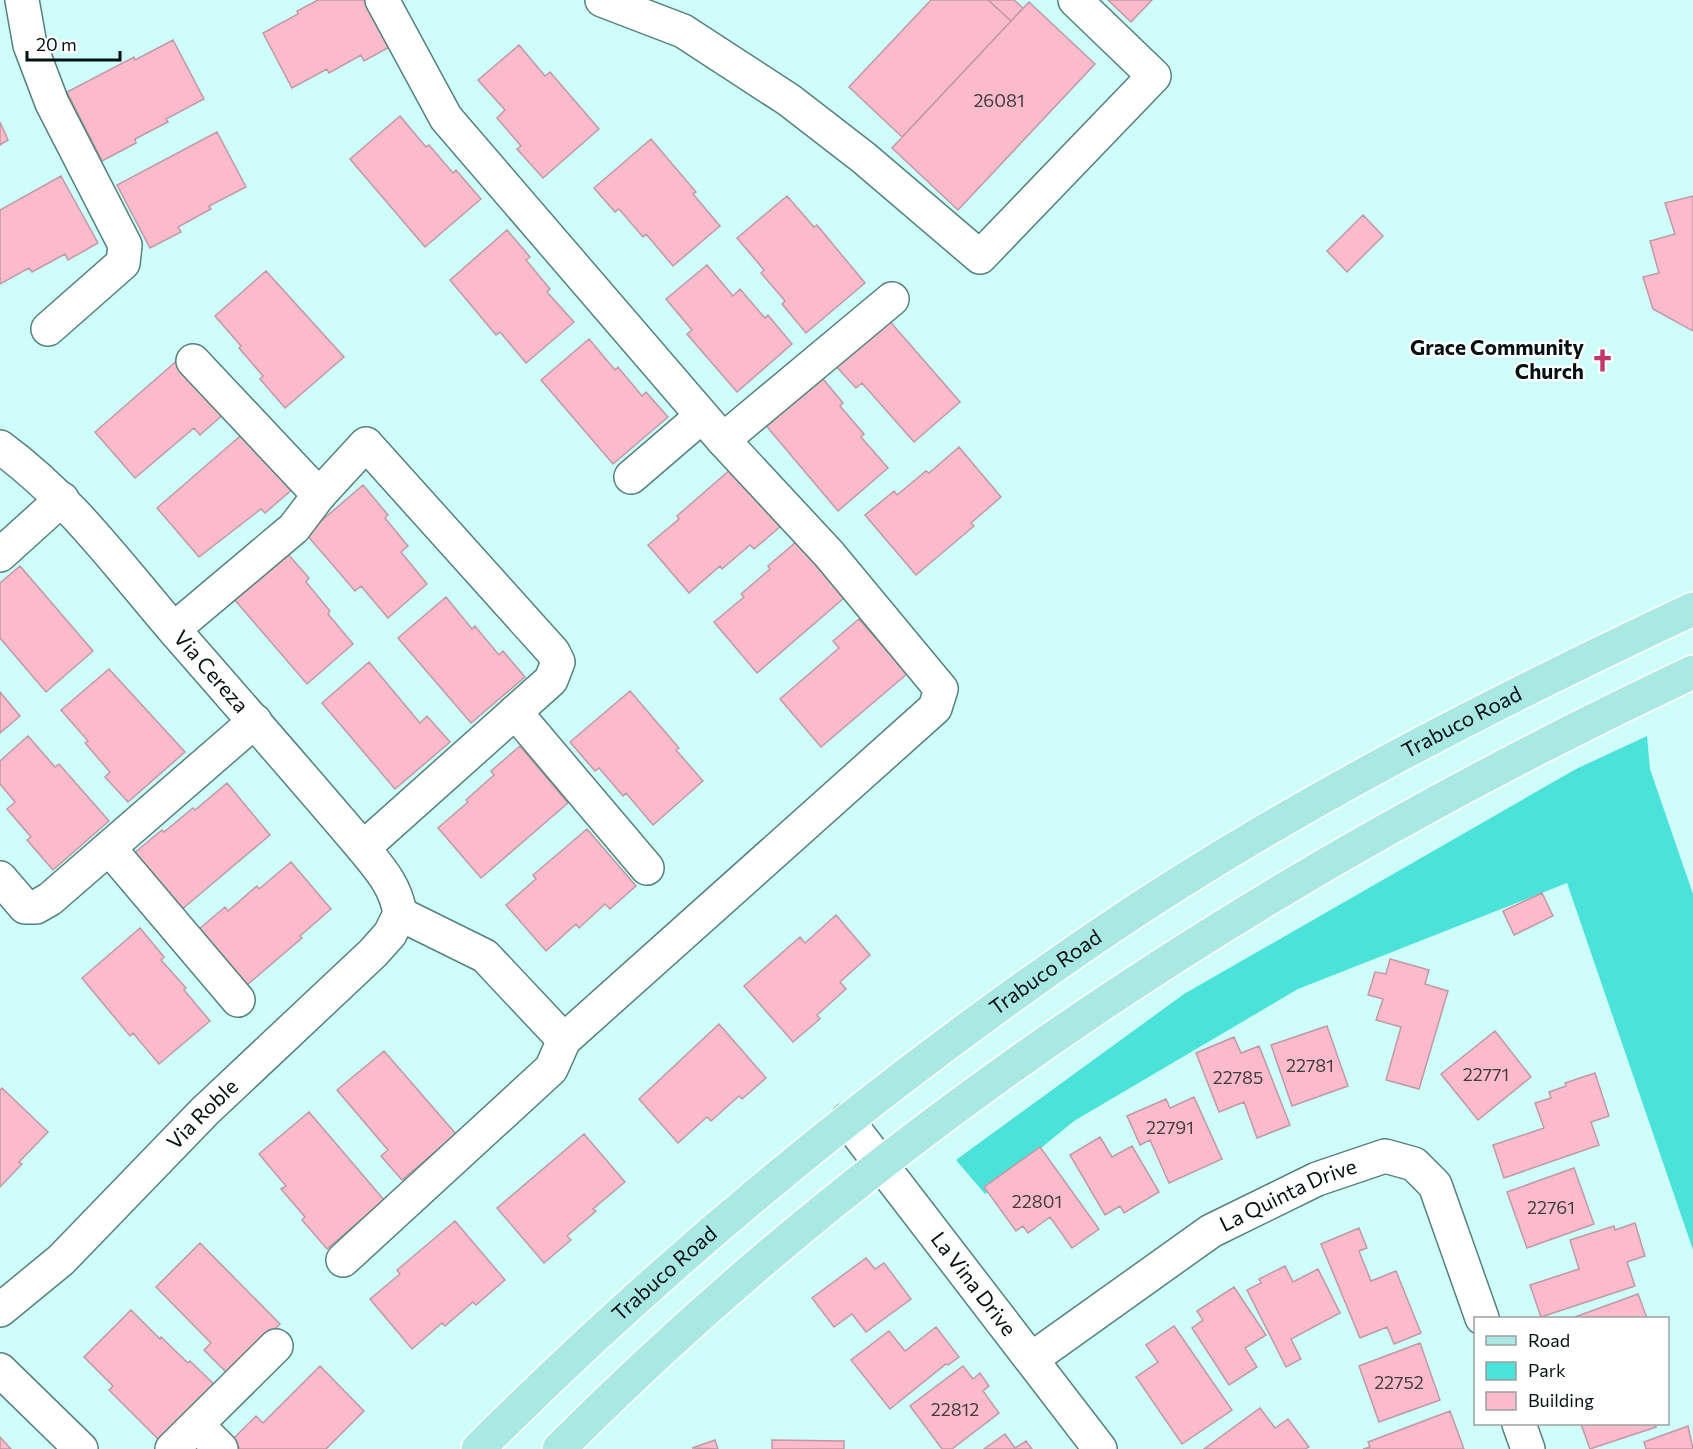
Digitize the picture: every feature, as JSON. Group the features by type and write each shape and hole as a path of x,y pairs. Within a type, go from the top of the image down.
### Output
{"main road":[{"name":"Trabuco Road","path":"478,1449 619,1313 759,1191 945,1045 1094,938 1271,828 1437,735 1693,609"},
{"path":"559,1449 643,1368 769,1257 882,1164 1056,1035 1301,877 1509,761 1693,672"}],"street":[{"path":"22,0 30,45 52,103 125,244 123,263 48,329"},
{"path":"343,1260 550,1069 564,1040 934,708 941,689 829,554 713,428 446,118 382,0"},
{"path":"602,0 683,32 789,100 864,158 980,257 1154,76 1075,0"},
{"path":"631,477 713,428 892,299"},
{"path":"193,361 319,495"},
{"path":"174,629 294,528 319,495 366,444 553,652 558,662 551,680 363,848"},
{"name":"Via Cereza","path":"0,447 40,478 62,499 134,578 174,629 363,848 391,884 398,899 400,914"},
{"path":"0,555 62,499"},
{"path":"514,712 647,868"},
{"path":"0,878 25,907 36,907 50,899 255,721"},
{"path":"109,848 238,1000"},
{"path":"400,914 484,956 564,1040"},
{"name":"Via Roble","path":"0,1310 61,1260 205,1111 373,953 390,934 400,914"},
{"name":"La Vina Drive","path":"847,1120 1033,1358 1100,1449"},
{"name":"La Quinta Drive","path":"1033,1358 1211,1231 1317,1179 1385,1156 1414,1164 1435,1185 1482,1317"},
{"path":"172,1449 276,1346"},
{"path":"0,1370 81,1449"},
{"path":"197,1425 221,1449"},
{"path":"1519,1425 1528,1449"}],"green space":[{"path":"1647,736 1650,769 1693,894 1693,1250 1567,883 1298,989 1074,1121 985,1194 956,1160 1184,994 1576,769"}],"building":[{"path":"318,0 371,0 395,44 364,61 361,55 329,73 327,69 292,88 263,33"},
{"path":"931,0 988,0 1011,21 902,137 849,87"},
{"path":"988,0 1014,0 1023,8 1011,21"},
{"path":"1108,0 1152,0 1131,22"},
{"path":"1029,2 1095,64 958,210 892,148"},
{"path":"173,40 204,99 166,119 168,122 135,139 136,143 102,161 67,92 134,57 135,60"},
{"path":"519,45 545,76 550,72 599,129 543,178 517,149 521,146 497,118 505,110 478,80"},
{"path":"400,116 426,147 429,145 453,173 456,170 481,199 425,247 350,159"},
{"path":"0,122 8,140 0,145"},
{"path":"217,132 246,187 209,206 211,209 178,227 181,232 150,248 117,185"},
{"path":"651,139 696,192 693,194 720,226 673,266 646,234 643,237 619,209 615,212 594,188"},
{"path":"61,176 98,243 68,260 65,254 32,272 29,268 0,284 0,210"},
{"path":"787,196 814,227 817,225 865,283 806,333 782,304 785,301 761,273 764,270 737,238"},
{"path":"1693,196 1693,331 1653,309 1643,277 1659,273 1650,241 1675,234 1665,203"},
{"path":"1363,215 1383,236 1347,272 1327,251"},
{"path":"507,230 530,257 526,260 550,289 547,292 574,322 526,363 500,332 496,335 450,280"},
{"path":"707,265 733,296 740,289 765,318 768,315 792,344 737,392 687,334 692,330 666,299"},
{"path":"266,271 344,357 285,408 260,379 263,376 239,348 241,346 215,316"},
{"path":"887,318 960,402 914,442 862,383 856,388 834,364"},
{"path":"589,339 615,370 618,367 642,396 646,392 668,417 613,464 541,380"},
{"path":"180,358 226,412 200,435 194,428 135,478 95,432"},
{"path":"819,374 843,403 840,406 864,434 861,437 888,468 838,511 763,422"},
{"path":"246,431 294,488 265,513 261,509 199,557 157,508"},
{"path":"959,447 1001,497 971,523 974,526 916,575 865,515 894,491 897,495 926,471 929,473"},
{"path":"732,468 781,526 754,549 750,545 722,569 720,566 689,593 648,545"},
{"path":"363,485 388,515 385,518 408,546 401,552 427,584 388,618 361,586 355,591 306,534"},
{"path":"796,542 844,598 757,673 714,622 744,597 741,594"},
{"path":"287,553 309,578 306,582 353,644 307,684 234,599"},
{"path":"20,566 93,651 46,692 0,638 0,583"},
{"path":"446,597 472,629 475,626 499,655 503,651 525,677 471,723 398,638"},
{"path":"859,619 907,674 821,747 780,699 839,648 833,641"},
{"path":"369,662 420,723 427,716 450,742 395,789 322,703"},
{"path":"109,669 185,752 128,802 105,777 110,772 85,743 88,741 61,710"},
{"path":"630,691 679,748 676,750 703,781 653,825 626,793 623,796 599,768 595,771 570,742"},
{"path":"0,692 20,716 0,733"},
{"path":"28,736 55,767 59,764 109,821 53,870 27,840 31,837 7,809 15,802 0,784 0,761"},
{"path":"520,746 568,803 481,878 438,828 494,775 491,771"},
{"path":"227,783 270,835 180,911 133,854 193,808 195,810"},
{"path":"587,829 636,886 610,909 605,904 579,928 576,924 546,951 506,905 536,879 533,875"},
{"path":"291,862 331,909 300,936 302,938 247,985 199,929 225,907 228,911 257,886 259,889"},
{"path":"1542,893 1553,916 1514,935 1503,911"},
{"path":"836,915 870,955 840,982 846,989 817,1015 820,1019 793,1042 744,986 800,937 805,943"},
{"path":"140,928 164,957 161,960 186,988 184,990 210,1021 159,1064 133,1033 130,1036 82,978"},
{"path":"1390,959 1429,970 1425,984 1448,991 1419,1089 1386,1080 1401,1027 1376,1020 1383,999 1368,995 1375,972 1386,974"},
{"path":"719,1024 766,1078 742,1099 739,1096 711,1121 707,1117 678,1143 639,1099"},
{"path":"1327,1026 1348,1086 1292,1106 1271,1045"},
{"path":"1495,1031 1531,1077 1478,1120 1441,1074"},
{"path":"1234,1037 1241,1053 1259,1046 1290,1125 1257,1138 1244,1102 1219,1112 1196,1053"},
{"path":"384,1051 456,1134 402,1180 381,1156 388,1150 337,1090"},
{"path":"1595,1073 1609,1116 1591,1122 1599,1145 1504,1178 1493,1145 1544,1128 1535,1103 1551,1098 1549,1092 1566,1086 1565,1083"},
{"path":"2,1088 48,1132 19,1162 22,1164 0,1187 0,1090"},
{"path":"1194,1097 1222,1159 1169,1183 1150,1140 1140,1145 1127,1116 1166,1099 1170,1108"},
{"path":"309,1112 384,1200 327,1249 302,1220 305,1217 281,1189 286,1186 259,1154"},
{"path":"584,1134 625,1182 593,1209 596,1211 567,1236 571,1240 544,1263 497,1208"},
{"path":"1100,1137 1112,1157 1132,1146 1159,1192 1124,1213 1120,1206 1105,1215 1070,1155"},
{"path":"1040,1147 1099,1229 1072,1248 1050,1217 1028,1233 1023,1226 1016,1231 984,1187"},
{"path":"1574,1168 1594,1224 1527,1248 1507,1192"},
{"path":"455,1221 505,1280 476,1305 473,1302 445,1326 442,1323 412,1349 370,1299 400,1274 397,1270"},
{"path":"1635,1223 1645,1256 1627,1262 1635,1286 1541,1317 1530,1285 1579,1269 1570,1240 1614,1226 1615,1230"},
{"path":"1359,1228 1367,1248 1359,1251 1371,1281 1396,1271 1421,1333 1394,1344 1387,1327 1360,1338 1321,1244"},
{"path":"200,1243 280,1324 228,1374 204,1350 211,1343 156,1287"},
{"path":"866,1258 875,1269 884,1263 911,1299 866,1332 852,1314 834,1327 812,1298"},
{"path":"1285,1266 1293,1282 1318,1269 1340,1313 1291,1339 1301,1359 1286,1367 1247,1290 1261,1283 1259,1279"},
{"path":"1234,1287 1266,1335 1245,1348 1257,1367 1229,1385 1192,1328 1203,1320 1197,1311"},
{"path":"1638,1294 1647,1317 1575,1317"},
{"path":"131,1310 160,1339 161,1337 188,1363 190,1361 218,1388 163,1444 109,1390 113,1386 84,1357"},
{"path":"1174,1326 1232,1410 1182,1444 1136,1377 1158,1362 1146,1345"},
{"path":"936,1327 959,1357 948,1365 946,1364 890,1409 851,1360 889,1331 905,1351"},
{"path":"1420,1343 1440,1400 1379,1422 1359,1366"},
{"path":"320,1366 364,1411 326,1449 240,1449 232,1440 256,1416 263,1423"},
{"path":"963,1366 973,1379 980,1373 989,1386 983,1391 999,1413 952,1449 942,1449 910,1406"},
{"path":"1260,1408 1275,1428 1288,1419 1309,1447 1305,1449 1204,1449"},
{"path":"1450,1411 1464,1449 1363,1449 1370,1447 1368,1442"},
{"path":"1581,1425 1655,1425 1656,1427 1590,1449"},
{"path":"1688,1426 1693,1449 1646,1449 1644,1442"},
{"path":"1005,1434 1015,1448 1026,1441 1032,1449 984,1449"},
{"path":"0,1437 11,1449 0,1449"},
{"path":"715,1440 718,1449 692,1448"},
{"path":"772,1440 844,1441 844,1449 772,1449"}],"place":[{"name":"Grace Community Church","path":"1602,360"}]}
